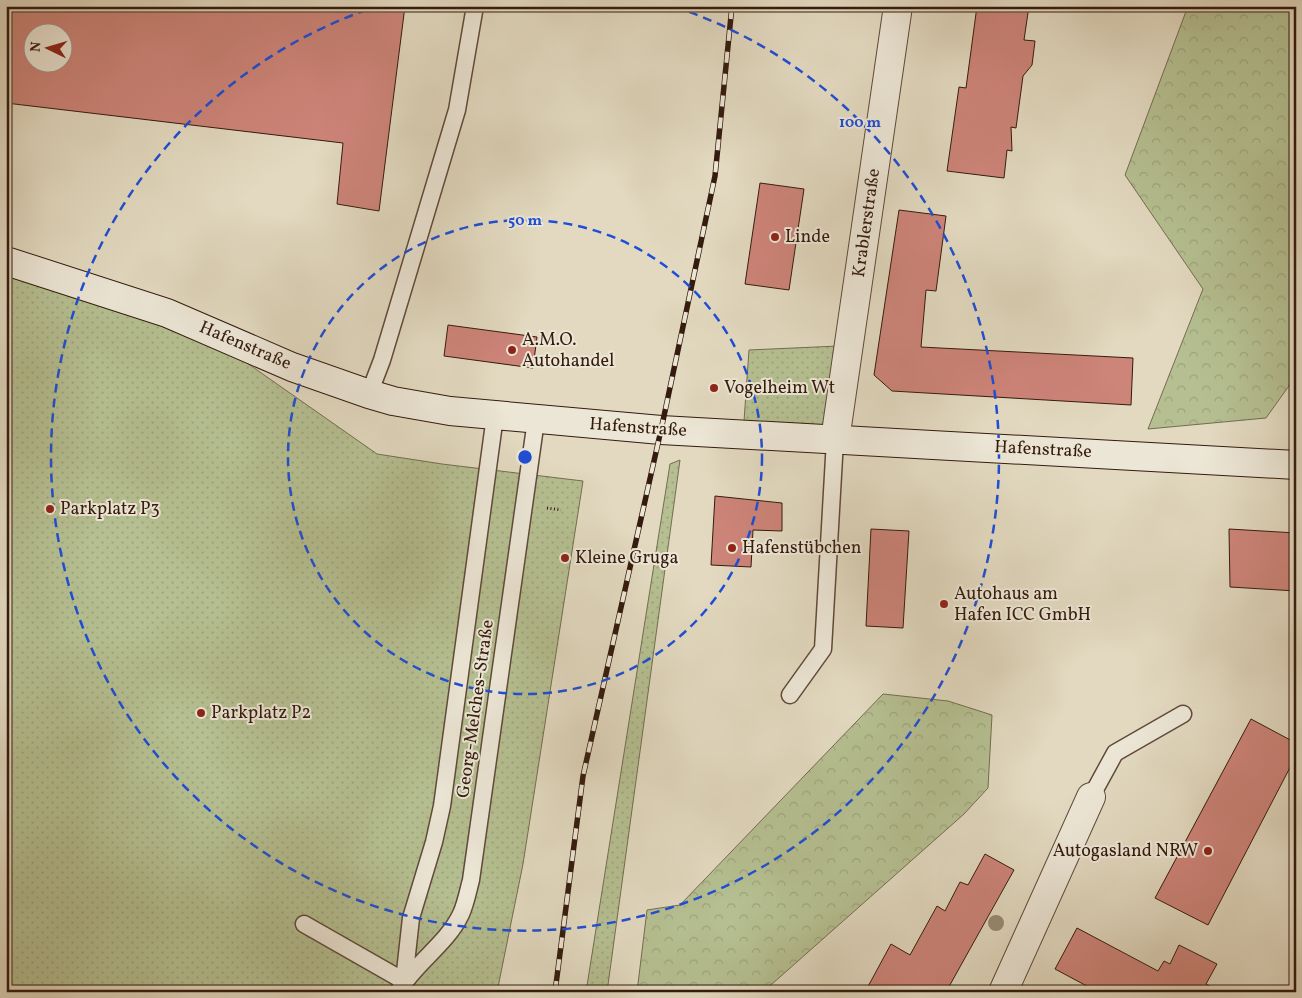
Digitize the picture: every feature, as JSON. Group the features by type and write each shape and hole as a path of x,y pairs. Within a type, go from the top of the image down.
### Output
{"main road":[{"name":"Krablerstraße","path":"835,440 898,6"},
{"name":"Hafenstraße","path":"6,261 167,314 292,367 369,394 419,406 495,416 661,430 1296,465"},
{"path":"1003,992 1091,796"}],"lane":[{"path":"369,394 457,110 475,6"},
{"name":"Georg-Melches-Straße","path":"401,987 411,918 434,842 442,806 495,416"},
{"name":"Georg-Melches-Straße","path":"401,987 450,932 461,913 471,880 536,420"},
{"path":"790,695 823,649 835,440"},
{"path":"1091,796 1115,753 1183,714"},
{"path":"304,924 401,987"}],"green space":[{"path":"1188,6 1296,6 1296,376 1266,418 1148,429 1203,289 1125,175"},
{"path":"6,269 217,342 377,454 583,481 523,864 497,992 6,992"},
{"path":"838,346 828,429 744,421 749,350"},
{"path":"680,460 607,992 586,992 670,464"},
{"path":"883,694 948,701 992,715 988,788 964,814 763,992 637,992 647,910 680,905"}],"building":[{"path":"6,6 405,6 379,211 337,204 343,143 6,103"},
{"path":"977,6 1029,6 1024,40 1035,41 1032,65 1023,76 1016,128 1011,127 1012,151 1007,150 1004,178 947,171 959,87 966,88"},
{"name":"Linde","path":"760,183 804,189 789,290 745,284"},
{"path":"899,210 946,216 936,291 926,290 921,347 1133,358 1131,405 892,391 874,375"},
{"path":"448,325 537,337 533,368 444,356"},
{"name":"Hafenstübchen","path":"715,496 782,503 782,531 753,530 751,567 711,565"},
{"path":"871,529 909,531 903,628 866,626"},
{"path":"1229,529 1296,533 1296,591 1230,587"},
{"path":"1251,719 1296,743 1296,756 1208,925 1155,898"},
{"path":"985,854 1014,870 946,992 865,992 891,944 910,955 937,906 945,911 960,882 968,885"},
{"path":"1077,928 1158,971 1164,961 1170,964 1179,945 1217,964 1206,984 1220,992 1098,992 1055,969"}],"railway":[{"path":"555,992 583,776 661,430 715,176 732,6"}],"place":[{"name":"Linde","path":"775,237"},
{"name":"A.M.O. Autohandel","path":"512,350"},
{"name":"Vogelheim Wt","path":"714,388"},
{"name":"Parkplatz P3","path":"50,509"},
{"name":"Hafenstübchen","path":"732,548"},
{"name":"Kleine Gruga","path":"565,558"},
{"name":"Autohaus am Hafen ICC GmbH","path":"944,604"},
{"name":"Parkplatz P2","path":"201,713"},
{"name":"Autogasland NRW","path":"1208,851"}]}
